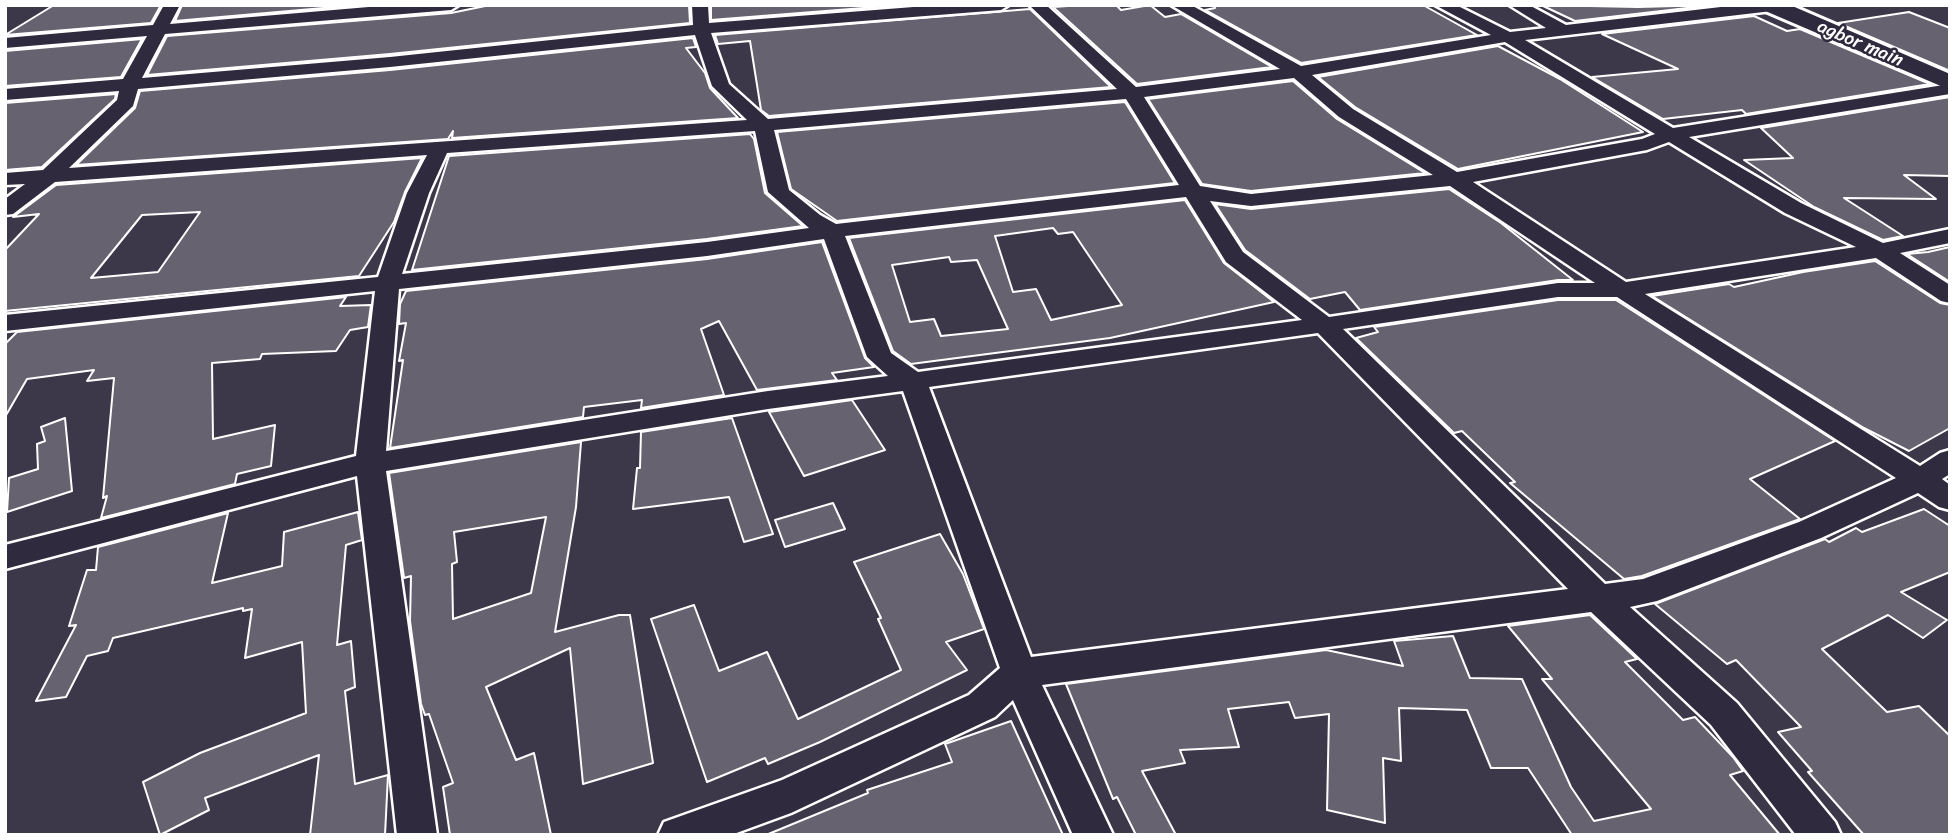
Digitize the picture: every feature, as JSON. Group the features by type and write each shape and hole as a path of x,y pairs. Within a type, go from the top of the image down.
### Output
{"main road":[{"name":"agbor main","path":"1771,5 1950,83"},
{"name":"agbor main","path":"1792,5 1950,72"}],"street":[{"path":"5,209 49,176 126,102 130,85 172,5"},
{"path":"700,5 701,29 721,86 763,125 779,191 812,220 832,231 880,357 913,381 1019,673 1093,835"},
{"path":"5,95 390,62 701,29 1001,5"},
{"path":"1037,5 1132,93 1234,257 1324,325 1598,598 1724,714 1821,835"},
{"path":"1179,5 1298,72 1346,113 1454,179 1622,290 1950,499"},
{"path":"1443,5 1508,37 1793,208 1880,250 1950,296"},
{"path":"1517,5 1563,30"},
{"path":"5,180 763,125 1132,93 1298,72 1508,37 1771,5"},
{"path":"5,43 444,6"},
{"path":"5,323 707,248 1191,190 1251,200 1454,179 1647,144 1671,134 1950,89"},
{"path":"417,835 370,463 388,281 418,193 440,148"},
{"path":"5,557 370,463 768,400 1324,325 1558,290 1622,290 1880,250 1950,236"},
{"path":"678,835 791,795 982,706 1019,673 1645,592 1810,530 1921,479 1950,460"}],"building":[{"path":"54,5 161,5 151,23 5,35"},
{"path":"182,5 358,5 175,21"},
{"path":"490,5 689,5 690,23 390,54 147,75 167,36 451,13"},
{"path":"711,5 902,5 711,20"},
{"path":"1116,5 1121,10 1150,5 1165,17 1181,14 1272,67 1137,84 1053,7"},
{"path":"1214,5 1423,5 1477,35 1301,63 1205,10 1215,8"},
{"path":"1541,5 1638,7 1713,5 1575,21"},
{"path":"1030,9 1111,87 769,116 761,110 750,41 718,44 715,35"},
{"path":"1909,12 1950,28 1950,71 1838,23"},
{"path":"1754,16 1787,31 1800,29 1930,84 1746,114 1742,110 1663,119 1592,77 1678,69 1602,34"},
{"path":"693,38 696,47 686,48 705,73 710,88 738,118 452,138 453,131 448,139 76,165 135,108 140,91 390,70"},
{"path":"142,39 121,77 5,86 5,51"},
{"path":"1498,46 1560,79 1643,132 1458,169 1355,107 1318,77"},
{"path":"1293,81 1337,119 1425,173 1251,191 1202,184 1148,99"},
{"path":"116,94 115,99 42,167 5,170 5,103"},
{"path":"1950,97 1950,176 1904,175 1936,199 1844,198 1903,236 1883,240 1814,207 1744,160 1793,158 1761,128"},
{"path":"1125,102 1175,183 837,221 791,189 777,132"},
{"path":"750,134 754,139 765,193 803,226 707,239 412,270 449,156"},
{"path":"422,158 394,222 359,276 5,311 5,250 39,214 13,217 56,185","holes":["200,212 158,272 91,278 142,215"]},
{"path":"1449,189 1501,223 1573,280 1360,310 1345,292 1310,299 1245,250 1215,204 1251,209"},
{"path":"1185,200 1224,263 1274,302 1110,338 911,364 893,351 849,238","holes":["1053,228 1058,234 1073,232 1122,305 1051,320 1036,289 1013,292 995,236","949,257 951,262 977,260 1008,329 941,336 934,319 910,322 892,265"]},
{"path":"822,242 865,358 874,367 832,373 837,380 757,390 719,321 701,329 724,395 641,408 642,400 584,407 583,417 390,448 403,360 399,361 406,323 399,324 400,304 406,291 707,259"},
{"path":"1950,247 1950,282 1907,254 1928,252"},
{"path":"1875,261 1940,303 1950,305 1950,428 1909,451 1864,428 1652,296 1729,284 1734,287 1803,272"},
{"path":"346,297 340,306 371,305 368,327 350,330 336,351 262,354 260,359 212,363 213,439 275,425 271,466 237,474 235,484 101,518 107,496 103,498 114,378 87,381 94,370 27,379 5,417 5,344 17,332"},
{"path":"1558,300 1616,300 1835,441 1750,479 1800,519 1642,576 1624,579 1510,483 1515,482 1462,431 1454,433 1356,338 1378,332 1374,327"},
{"path":"852,400 885,450 804,476 769,412"},
{"path":"65,418 72,491 7,512 9,478 38,469 37,444 45,441 41,427"},
{"path":"732,418 773,534 744,542 729,497 633,509 637,468 640,468 641,432"},
{"path":"581,442 576,507 555,632 619,615 630,615 653,763 583,784 570,648 486,687 516,760 534,753 551,835 450,835 443,787 453,783 429,714 425,715 421,704 410,621 411,576 404,578 389,473","holes":["546,517 531,593 453,619 452,564 457,562 454,532"]},
{"path":"833,503 845,529 785,547 775,520"},
{"path":"1924,509 1950,526 1950,572 1901,592 1947,620 1923,638 1888,615 1822,649 1887,712 1919,706 1950,736 1950,835 1864,835 1808,772 1812,771 1778,732 1801,727 1736,660 1727,664 1655,604 1825,539 1829,542 1856,528 1862,532"},
{"path":"358,512 362,540 346,545 337,645 351,641 355,687 345,691 355,784 388,775 385,835 310,835 319,755 205,798 209,810 160,835 143,782 200,753 306,713 302,642 245,658 252,609 243,611 243,608 113,638 108,651 87,656 66,697 36,701 76,625 69,626 87,570 96,570 98,547 228,513 212,583 282,566 284,532"},
{"path":"940,534 963,574 984,629 946,642 967,670 820,742 768,764 765,758 707,782 651,619 694,605 719,671 767,652 798,719 901,670 878,619 881,618 854,562"},
{"path":"1590,615 1637,659 1625,662 1683,720 1695,717 1733,757 1743,771 1730,775 1780,835 1572,835 1528,768 1491,768 1467,710 1399,708 1401,761 1383,758 1385,823 1327,810 1329,714 1295,718 1289,702 1228,709 1239,747 1180,750 1185,763 1142,771 1176,835 1136,835 1117,797 1113,799 1066,684 1326,650 1403,666 1394,641 1453,636 1470,678 1522,679 1571,787 1594,821 1651,809 1542,679 1552,679 1508,626"},
{"path":"1011,721 1063,835 766,835 868,793 867,790 952,762 945,744"}]}
